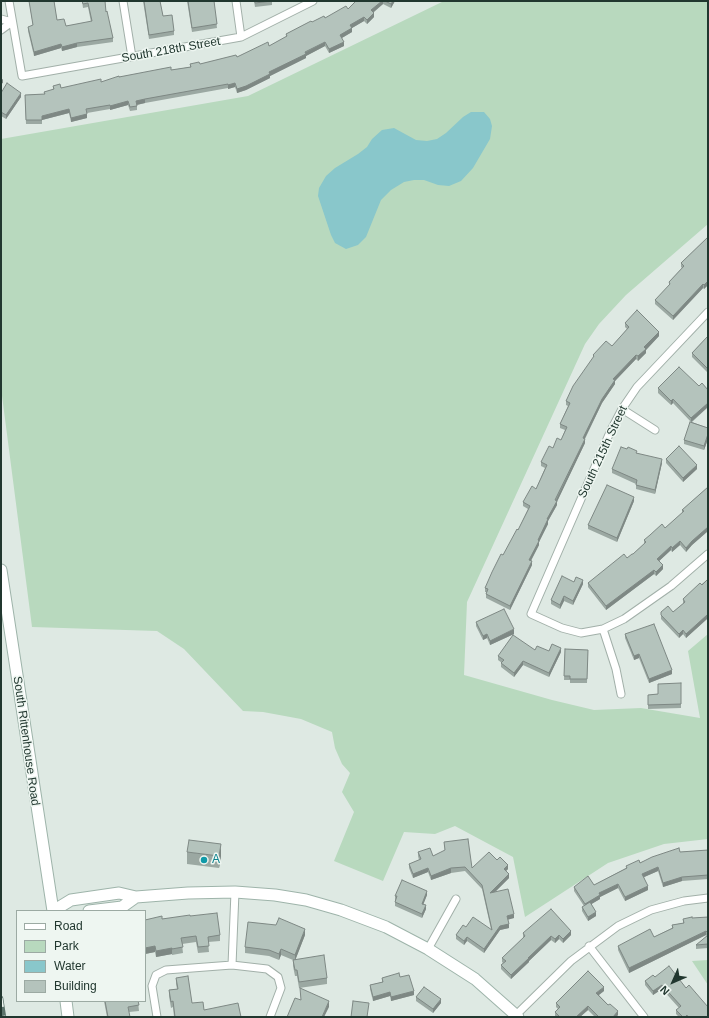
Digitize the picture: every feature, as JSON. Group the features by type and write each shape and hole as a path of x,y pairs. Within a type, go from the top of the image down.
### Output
{"street":[{"path":"9,1 12,22"},
{"path":"123,1 132,57"},
{"path":"236,1 241,37"},
{"name":"South 218th Street","path":"12,22 22,76 241,37 312,1"},
{"path":"1,19 12,22"},
{"path":"1,30 12,22"},
{"name":"South 215th Street","path":"603,629 581,633 562,628 531,614 611,430 622,409 637,387 708,312"},
{"path":"622,409 655,430"},
{"path":"621,694 616,669 603,629 624,619 671,586 708,554"},
{"name":"South Rittenhouse Road","path":"1,570 54,910"},
{"path":"56,910 71,900 119,893 136,897 188,893 235,892 275,895 306,900 335,908 386,927 428,948 475,979 516,1016 571,960 588,946 618,926 651,910 684,901 708,898"},
{"path":"232,965 235,892"},
{"path":"97,910 122,907 136,897"},
{"path":"428,948 456,899"},
{"path":"588,946 644,1017"},
{"path":"157,1017 152,986 156,975 166,970 232,965 267,969 278,977 281,988 270,1017"},
{"path":"66,1002 68,1017"}],"green space":[{"path":"444,1 708,1 708,224 626,295 599,324 585,344 467,602 464,675 552,700 594,710 641,708 700,718 688,651 708,634 708,839 664,844 608,863 525,917 513,857 455,826 435,834 404,832 383,881 334,861 354,812 342,792 350,773 342,764 335,748 332,732 301,719 263,712 243,711 184,649 157,631 32,627 1,388 1,139 248,96"},
{"path":"708,960 708,985 692,961"}],"water":[{"path":"471,112 484,112 490,119 492,126 490,139 473,168 461,181 449,186 438,185 424,180 404,182 391,190 381,200 366,237 358,245 346,249 335,243 318,196 319,188 326,176 335,168 367,147 372,139 382,130 394,128 416,140 427,141 437,139"}],"building":[{"path":"29,1 54,1 57,20 64,19 66,26 92,21 88,3 83,4 82,1 105,1 106,12 107,11 113,38 77,43 62,47 61,44 34,52 28,27 33,25"},
{"path":"144,1 160,1 163,16 172,15 174,31 149,35"},
{"path":"188,1 214,1 217,24 192,28"},
{"path":"255,1 272,1 255,3"},
{"path":"356,1 382,1 371,10 374,13 367,20 364,17 350,25 352,28 340,35 344,42 329,49 325,42 305,52 306,54 269,72 270,74 246,86 237,89 235,83 145,99 136,101 137,106 130,107 128,101 110,106 86,109 87,114 71,118 69,109 42,116 42,120 26,120 25,95 45,94 44,92 54,89 53,86 60,84 61,88 101,79 101,82 119,76 171,67 171,70 191,67 190,64 199,62 200,64 236,55 237,57 268,42 269,46 287,36 286,34 311,21 312,22 324,16 325,18 346,6 348,9"},
{"path":"385,1 393,1 391,4"},
{"path":"7,83 21,93 6,115 1,112 1,93"},
{"path":"708,237 708,281 704,285 703,284 673,316 655,300 684,266 681,263"},
{"path":"637,310 659,332 644,347 646,349 638,356 636,355 613,379 615,380 602,399 583,438 585,439 555,500 557,501 547,519 538,540 539,541 529,560 532,561 510,606 486,594 488,589 485,588 501,554 503,555 530,506 523,502 532,486 536,489 547,465 541,462 549,446 553,448 557,438 561,440 567,427 560,424 570,403 566,401 573,386 594,356 593,355 606,341 612,346 629,327 625,323"},
{"path":"708,336 708,369 692,353"},
{"path":"679,367 699,386 702,383 708,390 708,403 691,418 673,399 671,401 658,388"},
{"path":"690,422 708,428 708,434 704,446 684,440"},
{"path":"679,446 697,465 683,478 666,459"},
{"path":"621,447 627,449 628,447 637,451 636,453 662,459 655,490 636,485 637,480 612,469"},
{"path":"607,485 634,497 617,538 588,525"},
{"path":"708,487 708,527 686,548 680,541 672,548 671,546 657,559 663,565 656,572 654,570 606,606 588,583 624,554 627,558 633,554 646,542 644,540 662,524 665,528 684,511 682,510"},
{"path":"562,576 574,582 576,577 583,580 573,601 564,596 560,605 551,600"},
{"path":"708,579 708,616 707,615 686,634 683,630 679,634 661,615 661,612 668,606 673,612 685,602 683,599 700,583 702,585"},
{"path":"504,609 514,629 490,641 487,634 483,636 476,622"},
{"path":"654,624 672,670 649,679 639,654 634,656 625,634"},
{"path":"513,635 535,650 537,646 549,651 552,644 561,648 549,673 523,661 514,673 501,663 504,660 498,656"},
{"path":"565,649 588,650 587,679 570,679 570,676 564,676"},
{"path":"681,683 681,704 648,705 648,695 658,694 658,684"},
{"path":"468,839 472,868 489,852 497,860 500,857 508,865 504,869 509,874 490,893 508,889 514,914 507,916 509,924 500,926 484,949 467,937 464,941 456,935 463,925 466,927 473,917 492,930 482,885 465,867 451,868 431,876 428,868 413,874 409,864 421,859 418,852 430,848 433,856 445,850 444,842"},
{"path":"189,840 221,844 219,856 187,852"},
{"path":"679,848 680,852 708,850 708,875 682,877 663,883 658,867 642,874 648,886 625,897 618,884 599,893 600,895 585,904 574,887 588,876 594,885 639,860 640,863 652,857"},
{"path":"402,880 427,891 422,904 426,905 422,914 395,902 397,896 395,896"},
{"path":"590,902 596,912 588,917 582,907"},
{"path":"551,909 571,931 563,939 559,935 555,939 551,936 511,975 501,965 506,961 502,958 525,936 523,933"},
{"path":"217,913 220,935 208,937 209,946 198,947 196,936 181,938 183,947 156,951 155,946 146,948 146,920 162,916 162,919"},
{"path":"692,917 708,917 708,933 706,931 629,968 618,946 650,929 654,937 673,928 672,925 684,923 683,919"},
{"path":"279,918 305,929 295,955 281,949 279,954 269,950 245,947 248,922 276,925"},
{"path":"708,935 708,944 696,945"},
{"path":"324,955 327,978 299,982 297,970 295,970 293,960"},
{"path":"669,966 686,988 689,985 708,1007 708,1017 688,1017 687,1015 683,1017 676,1010 681,1006 662,985 653,991 645,981 653,975 655,977"},
{"path":"588,971 604,987 596,993 608,1005 610,1004 618,1011 613,1017 597,1017 598,1016 588,1006 576,1017 560,1017 555,1012 560,1007 556,1003"},
{"path":"399,973 400,977 409,975 414,991 391,997 390,992 373,997 370,985 383,982 382,978"},
{"path":"188,976 192,1003 203,1002 204,1010 238,1003 241,1017 175,1017 173,1001 171,1002 169,990 178,989 176,978"},
{"path":"424,987 441,999 433,1009 416,997"},
{"path":"300,988 329,1001 322,1017 287,1017 295,998 301,1000"},
{"path":"353,1001 369,1003 367,1017 351,1017"},
{"path":"105,1002 138,1002 139,1005 128,1007 130,1017 108,1017"}],"railway":[{"path":"1,998 4,1017"}],"place":[{"name":"A","path":"204,860"}]}
